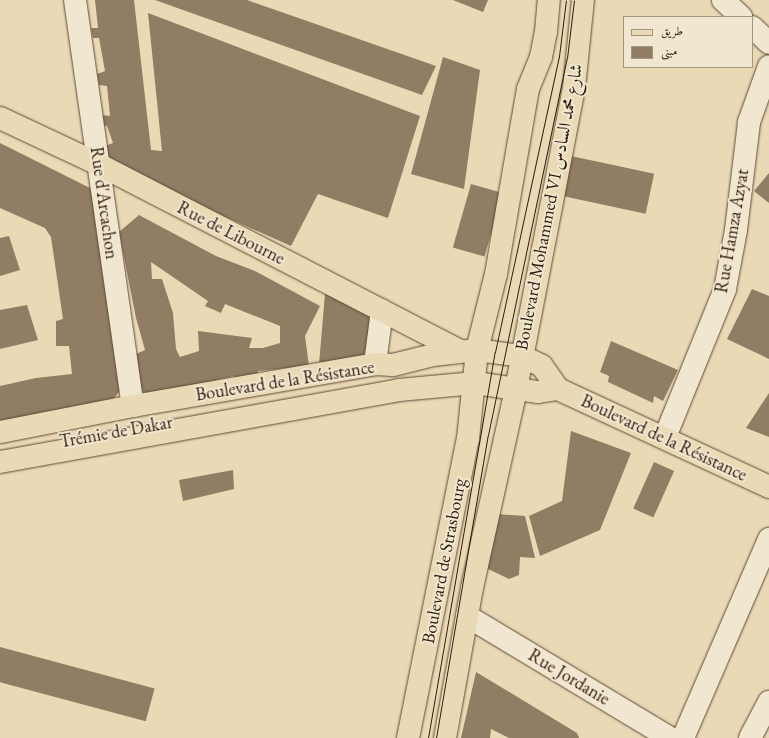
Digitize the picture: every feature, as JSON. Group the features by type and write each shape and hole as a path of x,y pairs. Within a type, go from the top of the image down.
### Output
{"main road":[{"name":"Boulevard Mohammed VI شارع محمد السادس","path":"475,383 469,350 496,274 528,89 541,57 546,32 549,0"},
{"name":"Boulevard Mohammed VI شارع محمد السادس","path":"516,389 521,356 574,88 583,0"},
{"name":"Rue de Libourne","path":"0,118 98,164 382,310 469,350"},
{"name":"Boulevard de la Résistance","path":"0,432 133,406 469,350 521,356 542,366 558,389 665,437 769,487"},
{"name":"Trémie de Dakar","path":"0,443 346,380 384,365"},
{"name":"Boulevard de la Résistance","path":"0,462 398,390 475,383 538,392 558,389"},
{"name":"Boulevard de Strasbourg","path":"408,738 468,439 475,383"},
{"name":"Trémie de Dakar","path":"0,454 364,388 398,390"},
{"name":"Boulevard de Strasbourg","path":"445,738 467,616 516,389"}],"street":[{"name":"Rue d'Arcachon","path":"75,0 133,406"},
{"path":"723,0 740,16"},
{"path":"753,28 769,43"},
{"name":"Rue Hamza Azyat","path":"665,437 725,289 736,230 749,122 769,66"},
{"path":"382,310 384,365"},
{"path":"684,738 769,539"},
{"name":"Rue Jordanie","path":"467,616 670,738"},
{"path":"750,738 769,702"}],"building":[{"path":"95,0 134,0 151,150 162,151 148,13 420,116 388,218 318,194 291,246 106,164 102,147 113,143 107,126 102,125 101,115 110,116 107,86 99,85 97,74 105,71 99,38 93,38 91,28 98,28"},
{"path":"155,0 247,0 436,66 422,95"},
{"path":"453,0 488,0 483,12"},
{"path":"443,57 480,70 464,189 411,174"},
{"path":"0,143 90,188 100,224 123,387 112,401 0,428 0,386 36,378 72,374 69,346 56,346 56,321 63,319 51,237 45,228 0,208"},
{"path":"571,156 654,174 646,214 562,196"},
{"path":"769,173 769,203 754,191"},
{"path":"471,184 503,193 485,257 453,247"},
{"path":"139,215 216,256 255,271 320,306 305,336 309,366 258,371 257,379 235,382 234,376 216,380 215,387 151,398 137,387 134,355 145,350 136,318 119,232","holes":["151,262 208,301 205,306 221,313 225,304 280,326 280,343 263,348 249,348 252,338 198,331 199,351 180,357 176,349 173,313 162,279 152,279"]},
{"path":"9,236 20,270 0,276 0,238"},
{"path":"752,289 769,296 769,359 727,339"},
{"path":"325,294 371,314 365,355 319,364"},
{"path":"27,305 38,340 0,349 0,310"},
{"path":"611,341 678,370 663,401 654,396 653,403 608,382 609,376 600,372"},
{"path":"769,393 769,437 746,428"},
{"path":"571,431 631,453 600,530 540,556 529,516 562,501"},
{"path":"654,462 674,471 653,518 633,509"},
{"path":"233,470 234,489 183,501 179,480"},
{"path":"496,514 525,516 535,558 520,557 519,575 509,579 486,568"},
{"path":"0,647 155,688 146,721 0,682"},
{"path":"476,672 577,733 579,738 509,738 491,729 490,738 461,738"}],"tram line":[{"path":"428,738 495,352 559,56 566,0"},
{"path":"436,738 488,435 567,58 574,0"}]}
